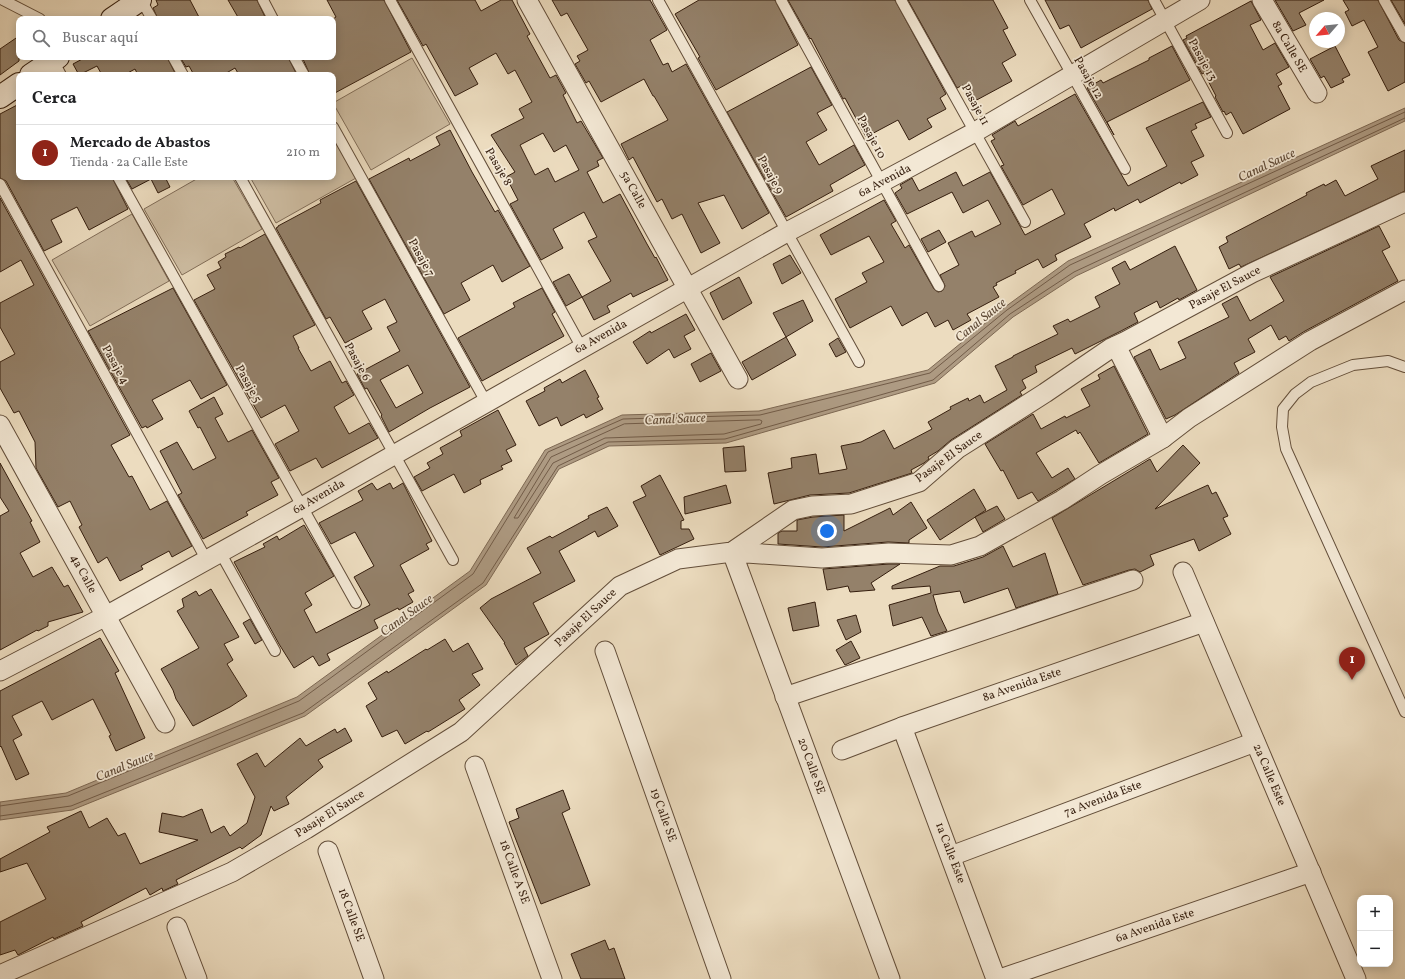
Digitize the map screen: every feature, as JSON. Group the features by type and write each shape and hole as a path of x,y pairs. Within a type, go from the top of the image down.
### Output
{"street":[{"path":"116,16 140,0"},
{"name":"5a Calle","path":"527,0 738,379"},
{"name":"6a Avenida","path":"0,671 106,616 302,507 787,232 975,132 1200,0"},
{"name":"8a Calle SE","path":"1262,0 1317,93"},
{"path":"38,72 57,64"},
{"path":"0,97 16,86"},
{"name":"Pasaje El Sauce","path":"0,975 232,872 306,829 461,732 620,586 678,559 732,552 793,510 812,506 851,504 919,482 958,449 1116,346 1252,273 1405,202"},
{"path":"732,552 822,558 888,553 951,555 980,546 1062,500 1100,475 1163,438 1189,418 1310,341 1405,290"},
{"path":"1116,346 1163,438"},
{"name":"4a Calle","path":"0,424 165,723"},
{"name":"20 Calle SE","path":"732,552 890,979"},
{"name":"2a Calle Este","path":"1183,572 1356,979"},
{"path":"785,697 1133,580"},
{"name":"8a Avenida Este","path":"842,750 902,726 1204,622"},
{"name":"19 Calle SE","path":"605,651 721,979"},
{"name":"1a Calle Este","path":"902,726 996,979"},
{"name":"7a Avenida Este","path":"951,856 1255,742"},
{"name":"18 Calle A SE","path":"475,766 552,979"},
{"name":"18 Calle SE","path":"328,851 374,979"},
{"name":"6a Avenida Este","path":"1000,979 1311,872"},
{"path":"177,927 197,979"}],"lane":[{"path":"3,0 34,16"},
{"path":"140,0 150,16"},
{"path":"263,0 271,16"},
{"name":"Pasaje 8","path":"390,0 582,348"},
{"name":"Pasaje 9","path":"658,0 859,362"},
{"name":"Pasaje 10","path":"781,0 939,286"},
{"name":"Pasaje 11","path":"901,0 1025,222"},
{"name":"Pasaje 12","path":"1030,0 1125,169"},
{"name":"Pasaje 13","path":"1154,0 1227,133"},
{"path":"1384,0 1405,38"},
{"path":"175,60 181,72"},
{"path":"296,60 302,72"},
{"name":"Pasaje 7","path":"336,132 486,402"},
{"name":"Pasaje 5","path":"120,180 356,603"},
{"name":"Pasaje 6","path":"242,180 453,560"},
{"name":"Pasaje 4","path":"0,184 213,556 274,651"},
{"path":"1405,367 1388,361 1353,365 1311,382 1295,394 1283,409 1282,427 1286,449 1405,712"}],"shaded area":[{"path":"412,58 450,124 371,170 336,108 336,101"},
{"path":"336,143 356,178 276,223 252,180 336,180"},
{"path":"195,180 234,180 262,229 182,275 144,209"},
{"path":"132,214 169,281 90,326 52,260"}],"water":[{"name":"Canal Sauce","path":"1405,108 1405,121 1076,276 1013,317 935,383 726,443 609,446 559,469 486,585 305,716 72,810 0,820 0,802 66,793 297,697 470,571 545,450 622,415 759,411 928,370 1005,307 1068,261"}],"building":[{"path":"156,0 190,0 198,16 157,16 153,8 158,5"},
{"path":"228,0 257,0 265,16 237,16"},
{"path":"327,0 384,0 411,52 336,92 336,72 309,72 303,60 336,60 335,16"},
{"path":"397,0 475,0 481,11 501,0 512,0 530,34 527,36 550,78 556,75 566,93 563,95 577,123 581,121 603,158 597,161 599,166 587,172 603,203 620,194 668,280 633,297 631,293 607,306 610,312 594,320 582,297 611,281 588,241 597,237 584,212 553,229 563,248 541,260 510,204 518,200 506,177 515,172 491,135 524,118 519,109 532,102 515,70 508,74 496,53 469,68 478,84 455,96 426,44 423,46","holes":["543,133 554,152 566,145 579,170 555,182 548,168 535,175 520,145"]},
{"path":"552,0 650,0 667,30 650,40 663,65 668,63 672,72 686,64 769,213 742,229 724,195 698,203 720,243 701,253 682,214 672,219 662,199 657,202 633,157 629,160 621,144 668,120 644,79 601,102 589,81 586,83 575,64 580,61 577,56 588,50 567,13 561,16"},
{"path":"699,0 775,0 798,45 716,90 698,58 700,57 675,14"},
{"path":"788,0 895,0 946,94 940,98 946,109 927,119 932,127 909,140 898,120 866,137"},
{"path":"908,0 993,0 1008,28 1003,30 1016,55 1002,63 1012,81 973,102 963,85 957,88"},
{"path":"1045,0 1148,0 1152,9 1081,48 1069,25 1060,29"},
{"path":"1275,0 1324,0 1299,13 1306,25 1293,31"},
{"path":"1343,0 1378,0 1399,40 1405,43 1405,82 1388,91 1368,52 1378,47 1364,20 1352,26 1345,12 1349,10"},
{"path":"1391,0 1405,0 1405,24"},
{"path":"1251,1 1261,20 1250,25 1263,50 1275,43 1289,67 1276,74 1282,84 1278,86 1290,109 1243,134 1231,112 1226,115 1224,111 1223,112 1204,73 1202,74 1183,40 1187,38 1186,36"},
{"path":"16,38 16,60 19,61 0,75 0,49"},
{"path":"1172,46 1190,80 1107,122 1114,135 1087,88 1101,80 1103,83 1149,60 1149,58"},
{"path":"1331,48 1336,48 1350,75 1342,79 1344,82 1331,88 1324,76 1321,78 1310,59"},
{"path":"80,60 168,60 174,72 136,72 135,69 130,72 100,72 97,66 85,72 77,72 73,64"},
{"path":"182,60 290,60 296,72 237,72 235,68 228,72 192,72 189,66 186,67"},
{"path":"811,67 832,105 817,113 827,130 806,142 819,165 854,145 865,165 830,185 833,191 786,217 727,112"},
{"path":"1075,94 1128,186 1167,166 1146,128 1203,102 1211,117 1195,124 1197,128 1191,131 1204,156 1191,162 1198,175 1181,184 1180,182 1140,203 1138,199 1115,211 1114,208 1084,224 1091,237 1055,255 1057,260 1043,268 1038,259 1015,271 1016,273 996,283 997,285 993,287 999,297 967,314 971,320 953,330 948,320 935,327 927,312 902,326 891,306 850,328 835,299 867,282 862,273 884,262 869,236 831,255 820,235 884,200 896,221 891,224 905,248 909,245 934,289 938,292 942,291 945,286 940,275 959,265 948,243 972,231 975,237 1001,224 988,200 963,213 952,192 907,214 895,193 902,188 900,185 912,178 919,191 956,172 963,186 990,172 1025,235 1065,214 1052,189 1023,205 1001,166 1004,165 991,141 995,139 992,135 1015,121 1018,126"},
{"path":"16,106 16,180 114,180 128,209 89,230 77,207 51,220 62,242 44,251 6,181 0,178 0,114"},
{"path":"450,130 495,212 498,210 530,266 502,282 493,265 461,283 470,300 444,314 369,179 409,158 410,161 440,145 436,137"},
{"path":"1405,150 1405,191 1241,267 1239,264 1229,269 1219,247 1228,242 1226,237 1307,195 1306,193 1324,184 1325,186 1336,180 1345,196 1378,179 1371,166"},
{"path":"127,180 149,180 132,189"},
{"path":"152,180 166,180 170,187 158,193"},
{"path":"356,181 470,387 389,432 381,416 382,415 367,388 365,389 357,374 400,351 387,327 397,322 385,299 362,311 372,329 345,343 330,317 326,319 276,228 321,203 320,200","holes":["408,365 423,393 396,408 380,380"]},
{"path":"0,198 130,435 111,445 129,477 132,476 150,510 167,501 192,546 172,557 169,551 141,566 143,569 120,581 107,557 98,563 79,527 82,525 70,501 58,507 36,468 35,442 19,411 14,413 0,388 0,362 15,354 0,327 0,303 34,285 21,260 0,272"},
{"path":"1379,226 1390,247 1382,251 1398,281 1289,341 1286,336 1279,340 1271,325 1248,339 1255,352 1234,363 1239,373 1175,415 1166,419 1134,357 1150,349 1160,370 1186,358 1178,342 1229,317 1222,304 1237,296 1250,321 1284,301 1270,277"},
{"path":"939,230 946,242 928,252 921,239"},
{"path":"265,234 315,325 293,336 298,348 311,371 330,361 342,383 346,381 354,395 334,407 349,434 369,423 378,438 322,468 316,458 290,471 275,444 299,431 285,405 261,418 194,300 215,289 207,275 221,268 218,262 226,257 225,254 239,247 240,248"},
{"path":"1175,246 1197,290 1160,308 1157,301 1134,313 1138,322 1075,354 1072,348 1035,366 1037,372 1022,380 1026,388 1020,392 1022,395 951,440 928,457 929,459 924,463 911,470 912,473 849,493 810,495 774,504 768,473 792,468 791,458 816,454 819,474 847,469 841,446 861,442 884,430 894,449 932,429 928,422 951,409 950,407 968,398 969,401 980,395 984,403 1007,390 995,366 1058,334 1053,326 1068,319 1070,322 1100,307 1095,297 1120,284 1112,268 1125,261 1130,270"},
{"path":"790,255 801,273 782,284 773,264"},
{"path":"569,274 582,297 566,306 553,282"},
{"path":"739,277 752,303 723,320 710,293"},
{"path":"173,288 227,385 201,399 190,380 152,400 163,419 147,428 146,426 142,428 88,331"},
{"path":"542,288 555,312 552,314 564,336 482,381 458,338 515,307 513,303"},
{"path":"803,300 813,321 786,337 773,313"},
{"path":"686,314 695,330 684,336 691,349 674,358 669,349 647,364 633,342 650,331 651,333"},
{"path":"786,337 796,355 752,380 742,362"},
{"path":"838,338 846,352 836,357 829,344"},
{"path":"711,353 721,371 700,382 691,364"},
{"path":"1114,366 1148,434 1099,463 1080,432 1078,434 1076,430 1036,453 1052,478 1068,468 1075,479 1038,501 1032,492 1018,499 1003,470 1001,471 985,444 1033,414 1041,429 1065,416 1066,418 1090,406 1081,389 1100,379 1098,375"},
{"path":"585,370 599,397 597,398 603,409 586,418 584,414 561,426 557,417 539,426 526,401 545,391 544,388 560,379 562,383"},
{"path":"214,397 223,414 215,418 228,442 252,430 279,478 271,482 278,495 246,512 248,515 203,539 178,495 182,493 160,451 177,442 193,470 216,458 200,427 198,428 189,411"},
{"path":"498,410 516,445 506,450 512,461 501,466 503,469 480,480 481,484 464,493 454,474 422,491 414,477 430,468 427,463 443,454 440,448 462,436 460,431"},
{"path":"1183,445 1200,463 1155,509 1208,485 1212,494 1216,492 1228,516 1223,518 1231,534 1199,551 1194,539 1150,555 1154,565 1140,572 1135,569 1129,570 1083,585 1052,518 1150,459 1157,472"},
{"path":"744,446 746,471 725,472 723,448"},
{"path":"0,463 32,521 30,522 40,542 20,553 33,577 52,567 64,587 68,585 83,612 48,622 48,626 38,631 37,630 0,650 0,516 9,511 0,497"},
{"path":"660,475 684,520 681,521 681,529 689,529 694,539 660,555 633,502 646,496 641,486"},
{"path":"372,483 377,490 390,483 393,489 403,483 432,541 426,544 429,549 400,565 414,591 408,594 413,602 399,610 398,608 374,620 378,628 327,654 330,660 319,666 313,656 294,668 279,644 234,562 265,547 263,544 277,536 279,540 304,525 334,576 305,593 312,605 304,610 316,633 370,605 354,577 374,566 355,532 331,544 319,523 363,500 358,491"},
{"path":"726,485 731,503 685,514 684,497"},
{"path":"974,489 986,510 940,540 927,520"},
{"path":"911,502 927,528 909,540 909,543 888,542 822,547 778,544 778,533 782,531 797,531 797,520 813,517 844,515 844,531 890,508 893,515"},
{"path":"997,506 1005,519 983,532 975,517"},
{"path":"607,507 618,526 598,537 595,531 559,551 575,581 533,603 549,634 524,648 528,656 516,665 505,643 480,608 491,599 541,573 527,548 550,536 552,538 589,518 588,516"},
{"path":"1003,546 1013,567 1045,553 1058,594 1016,608 1008,588 964,603 960,591 933,595 938,612 947,631 931,636 922,617 893,626 889,605 931,593 930,586 892,589 892,586 940,566 954,566 983,557"},
{"path":"900,564 871,583 875,590 850,592 848,586 827,590 823,569"},
{"path":"211,589 239,637 224,644 233,660 227,664 247,696 230,707 193,726 176,699 173,690 161,669 199,648 177,611 184,607 182,599 196,591 199,596"},
{"path":"815,602 819,626 793,631 788,608"},
{"path":"856,615 861,632 846,640 837,620"},
{"path":"250,619 262,640 255,644 243,623"},
{"path":"100,638 119,671 115,673 145,738 116,751 109,736 111,735 93,699 52,720 42,701 12,716 22,735 13,740 29,774 16,780 1,746 0,747 0,691"},
{"path":"445,639 453,652 468,643 483,669 472,674 480,685 459,700 465,709 428,732 427,731 405,744 397,730 382,737 366,706 377,699 368,683 387,671 388,673"},
{"path":"851,641 860,658 845,665 836,650"},
{"path":"345,728 352,741 318,760 323,767 286,797 289,804 274,811 271,806 261,835 242,849 240,847 176,880 178,884 163,891 162,888 150,895 146,888 81,922 83,926 54,939 53,937 18,955 15,950 0,955 0,922 46,899 27,863 0,872 0,859 50,832 47,827 81,811 89,828 107,818 118,836 125,833 140,864 198,840 159,832 162,813 183,817 202,809 211,833 224,826 230,836 247,823 255,797 237,764 257,753 265,767 300,738 306,746 335,729 337,733"},
{"path":"563,790 570,809 562,813 590,885 541,904 509,822 519,818 516,809"},
{"path":"605,940 609,950 614,948 625,979 581,979 571,954"}],"place":[{"name":"Mercado de Abastos","path":"1352,680"}]}
